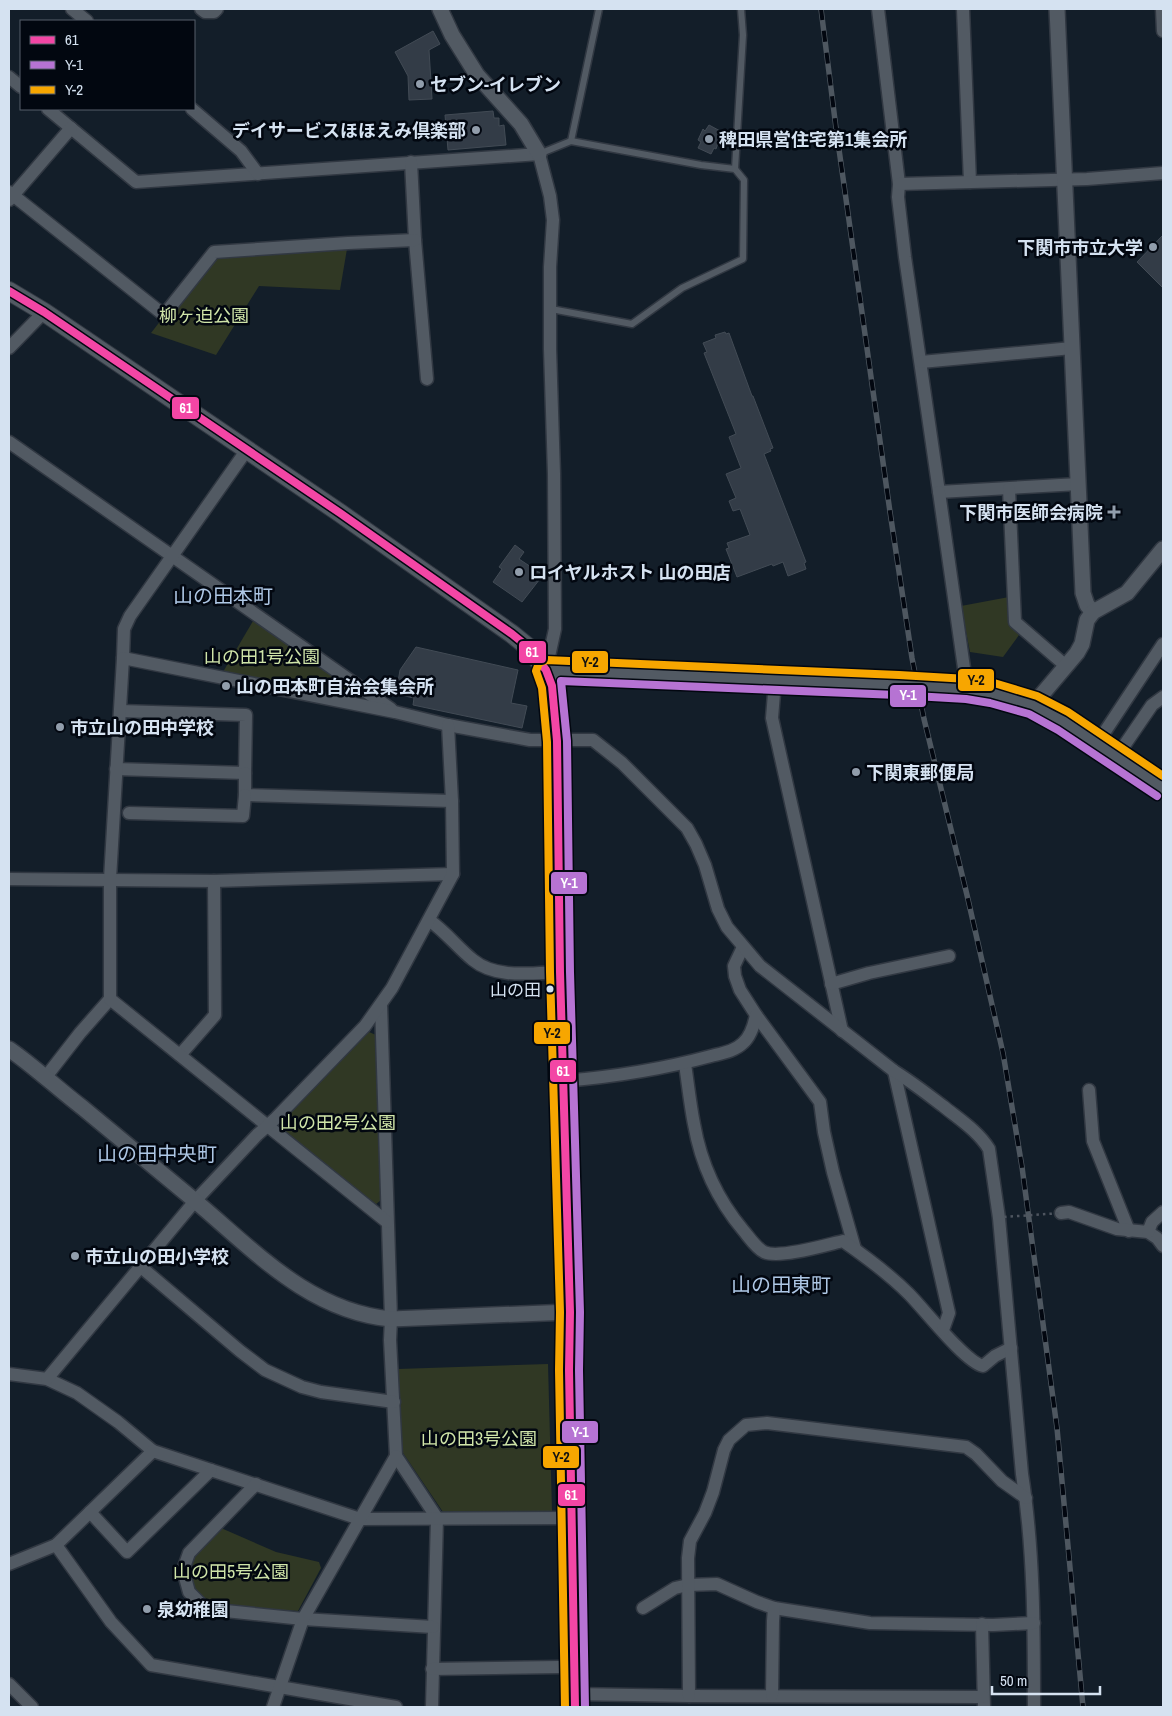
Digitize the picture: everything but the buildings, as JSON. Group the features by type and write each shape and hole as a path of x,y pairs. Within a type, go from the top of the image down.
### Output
{"main road":[{"path":"9,291 44,312 246,451 340,513 512,634 528,647 546,670 898,685 963,689 992,693 1033,705 1063,721 1163,788"}],"street":[{"path":"201,9 205,12 214,12 217,9"},
{"path":"440,9 452,35 477,75 521,124 539,154 550,196 553,220 551,309 555,629 546,670 552,686 557,741 560,972 570,1312 569,1370 575,1701 690,1696 772,1696 816,1701 984,1702 982,1624"},
{"path":"878,9 899,184 899,207 939,492 963,689"},
{"path":"963,9 970,182"},
{"path":"1057,9 1083,592 1087,605 1093,612"},
{"path":"1162,9 1163,31"},
{"path":"76,10 86,20"},
{"path":"9,76 20,86"},
{"path":"49,110 136,182 539,154"},
{"path":"193,110 241,152 258,174"},
{"path":"71,128 10,196 164,315 214,252 415,240"},
{"path":"411,162 415,240 427,379"},
{"path":"899,184 1087,180 1163,173"},
{"path":"9,348 44,312"},
{"path":"920,362 1072,348"},
{"path":"9,442 395,712"},
{"path":"46,1078 80,1033 110,998 110,879 121,710 124,629 130,616 171,556 246,451"},
{"path":"939,492 1079,484"},
{"path":"1009,489 1015,622 1066,666"},
{"path":"1033,705 1077,654 1082,644 1088,620 1093,612 1127,594 1163,549"},
{"path":"1106,730 1163,644"},
{"path":"123,658 530,740 593,740 622,763 686,828 696,844 705,865 718,909 727,927 760,966 894,1071 967,1124 984,1140 989,1149 1001,1217 1022,1474 1026,1498 1034,1623 1034,1707"},
{"path":"775,681 772,718 842,1031"},
{"path":"1117,756 1152,706 1163,697"},
{"path":"121,710 246,715 243,816 129,813"},
{"path":"47,1379 195,1201 365,1026 381,1004 430,920 453,874 448,725"},
{"path":"116,770 245,773"},
{"path":"245,795 452,801"},
{"path":"9,879 214,881 453,874"},
{"path":"180,1055 215,1015 214,881"},
{"path":"430,920 483,968 502,973 560,972"},
{"path":"743,947 734,966 740,990 756,1016 820,1102 824,1132 833,1172 855,1249"},
{"path":"831,984 869,973 949,956"},
{"path":"110,998 387,1222"},
{"path":"381,1004 391,1319 390,1340 396,1456 437,1518 432,1707"},
{"path":"563,1081 599,1078 685,1064 733,1050 739,1047 749,1036 756,1016"},
{"path":"9,1049 297,1286 342,1309 370,1317 391,1319 570,1312"},
{"path":"685,1064 693,1124 709,1177 714,1189 731,1214 759,1248 771,1254 818,1248 843,1241 897,1283 958,1348 978,1365 983,1366 995,1356 1011,1348"},
{"path":"894,1071 949,1314 943,1330"},
{"path":"1089,1090 1093,1141 1130,1231"},
{"path":"1061,1213 1069,1212 1117,1229 1148,1232 1157,1238 1163,1246"},
{"path":"1148,1232 1152,1222 1163,1212"},
{"path":"141,1267 265,1370 302,1387 321,1392 394,1402"},
{"path":"9,1374 47,1379 77,1393 118,1422 153,1451 360,1519 572,1518"},
{"path":"690,1696 688,1558 690,1541 713,1492 724,1450 729,1440 746,1425 767,1423 966,1447 976,1454 1002,1482 1026,1498"},
{"path":"9,1564 56,1545 153,1451"},
{"path":"274,1707 303,1619 396,1456"},
{"path":"90,1512 127,1552 211,1470"},
{"path":"256,1484 189,1553 184,1570 189,1592 206,1609 303,1619 433,1627"},
{"path":"56,1545 111,1622 150,1664 396,1707"},
{"path":"643,1608 675,1588 688,1585 717,1584 774,1608 870,1623 1034,1623"},
{"path":"772,1696 772,1629 774,1608"},
{"path":"432,1669 559,1667"},
{"path":"9,1684 32,1707"}],"lane":[{"path":"571,141 599,9"},
{"path":"551,309 632,324 682,288 743,259 744,180 735,169 743,35 741,9"},
{"path":"539,154 571,141 700,166 735,169"}],"path":[{"path":"1001,1217 1061,1213"}],"green space":[{"name":"柳ヶ迫公園","path":"348,243 340,290 259,286 216,355 151,333 214,252"},
{"path":"1009,597 1010,622 1019,635 1003,657 970,652 961,606"},
{"name":"山の田1号公園","path":"253,621 362,696 360,699 223,672"},
{"name":"山の田2号公園","path":"369,1032 376,1035 381,1200 375,1205 282,1129 283,1120"},
{"name":"山の田3号公園","path":"548,1364 552,1511 443,1512 401,1450 398,1369"},
{"name":"山の田5号公園","path":"221,1528 276,1552 319,1562 321,1568 298,1611 210,1605 196,1594 192,1581 193,1558"}],"railway":[{"path":"821,9 836,128 912,658 924,719 1003,1053 1022,1167 1057,1428 1083,1707"}],"transit line":[{"name":"61","path":"9,291 44,312 340,513 512,634 528,647 546,670 552,686 557,741 560,972 570,1312 569,1370 575,1707"},
{"name":"Y-2","path":"565,1707 559,1370 560,1312 550,972 547,742 542,688 536,671 539,663 546,660 899,675 968,679 994,683 1037,696 1068,712 1163,776"},
{"name":"Y-1","path":"585,1707 579,1370 580,1312 570,972 567,741 561,681 897,695 966,699 990,703 1029,714 1058,730 1157,796"}],"place":[{"name":"セブン-イレブン","path":"420,84"},
{"name":"デイサービスほほえみ倶楽部","path":"476,130"},
{"name":"稗田県営住宅第1集会所","path":"709,139"},
{"name":"下関市市立大学","path":"1153,247"},
{"name":"下関市医師会病院","path":"1114,512"},
{"name":"ロイヤルホスト 山の田店","path":"519,572"},
{"name":"山の田本町自治会集会所","path":"226,686"},
{"name":"市立山の田中学校","path":"60,727"},
{"name":"下関東郵便局","path":"856,772"},
{"name":"山の田","path":"550,989"},
{"name":"市立山の田小学校","path":"75,1256"},
{"name":"泉幼稚園","path":"147,1609"}],"district":[{"name":"山の田本町","path":"223,595"},
{"name":"山の田中央町","path":"157,1153"},
{"name":"山の田東町","path":"781,1284"}]}
